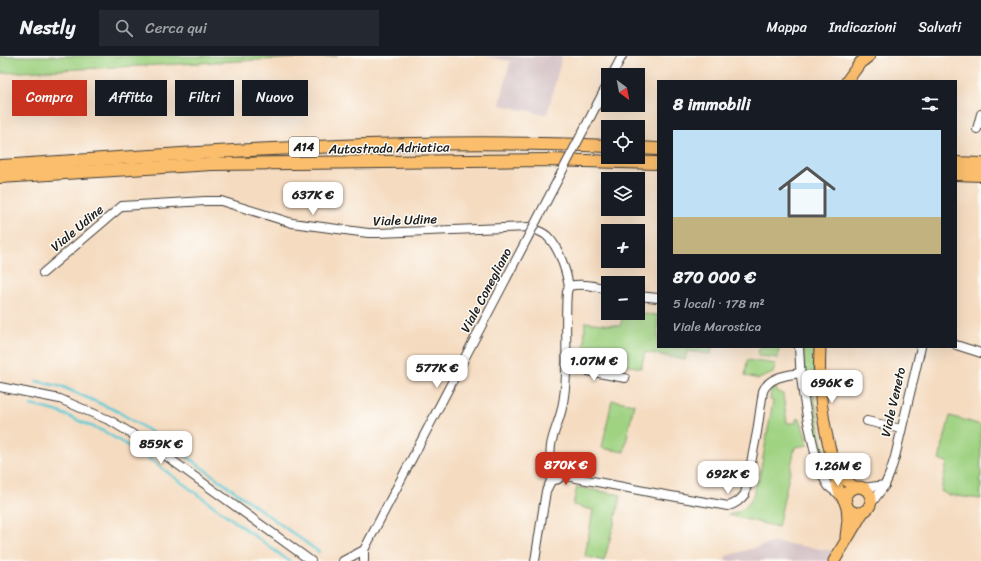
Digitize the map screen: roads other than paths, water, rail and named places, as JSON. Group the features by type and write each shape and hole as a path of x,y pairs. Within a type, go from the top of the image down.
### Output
{"highway":[{"name":"Autostrada Adriatica","path":"0,166 211,152 380,144 548,144 601,146"},
{"path":"645,148 657,149"},
{"name":"Autostrada Adriatica","path":"0,177 220,164 548,160 657,163"},
{"path":"957,163 981,164"},
{"path":"957,174 981,175"}],"main road":[{"path":"848,80 860,64 869,56"},
{"name":"Viale Veneto","path":"820,348 821,404 826,436 833,464 831,481 844,501 848,520 844,544"},
{"name":"Viale Veneto","path":"833,464 856,486"},
{"path":"831,481 856,486 869,493 871,497 866,509 854,512 844,501 847,495 856,486"},
{"name":"Viale Veneto","path":"834,561 866,509"}],"street":[{"path":"616,68 622,56"},
{"name":"Viale Conegliano","path":"364,561 364,550 601,96"},
{"path":"977,129 981,114"},
{"name":"Viale Udine","path":"43,273 122,206 221,201 292,223 368,233 530,227 547,236 553,245 567,272 569,286"},
{"path":"562,475 561,471 554,467 551,461 551,445 559,422 567,367 567,292 569,286 577,284 601,288"},
{"path":"645,297 657,298"},
{"path":"957,345 981,353"},
{"path":"799,348 800,373 807,420 818,464 831,481"},
{"name":"Viale Veneto","path":"866,509 885,485 892,468 920,348"},
{"path":"567,367 625,378"},
{"path":"562,475 728,506 734,504 745,494 765,386 769,382 778,378 800,373"},
{"path":"0,386 60,399 111,421 155,448 311,561"},
{"path":"867,421 901,429"},
{"path":"552,479 548,472 554,467"},
{"path":"552,479 556,480 562,475"},
{"path":"535,561 546,491 552,479"},
{"path":"856,486 885,485"},
{"path":"343,561 364,550"}],"waterway":[{"path":"36,381 63,387 117,411 161,438 319,552"},
{"path":"31,405 56,411 105,432 148,458 289,561"}]}
